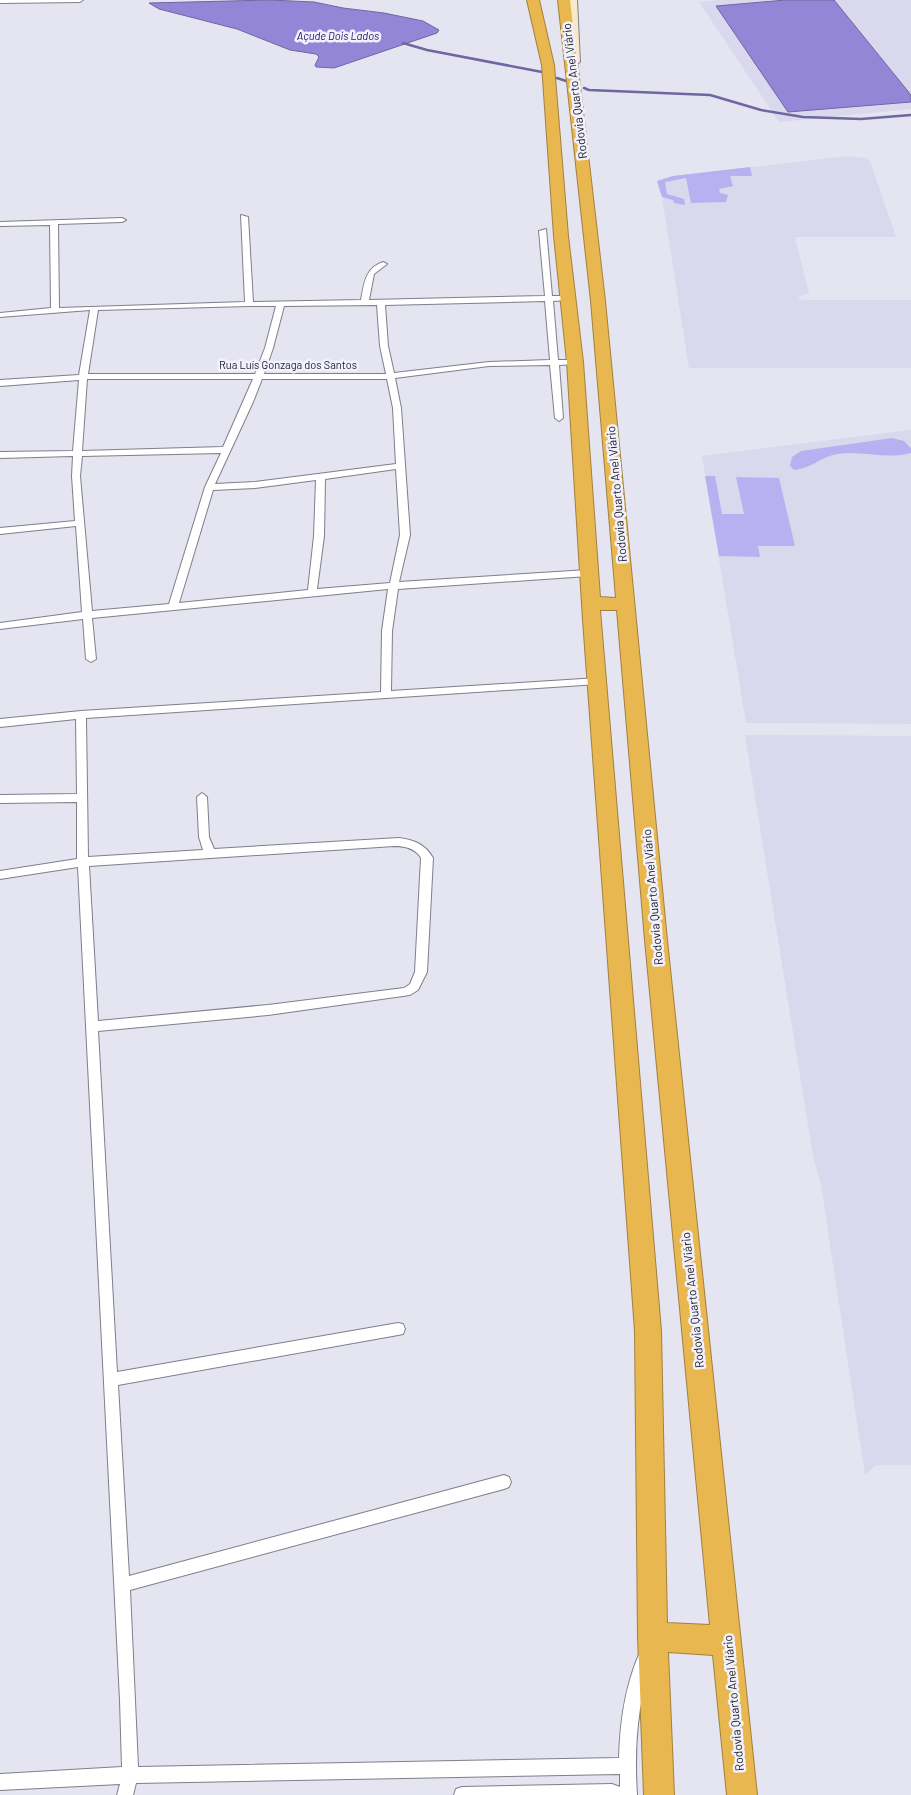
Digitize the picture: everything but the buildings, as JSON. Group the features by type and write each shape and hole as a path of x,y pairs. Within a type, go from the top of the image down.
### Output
{"highway":[{"name":"Rodovia Quarto Anel Viário","path":"533,0 548,65 558,179 561,236 558,298 569,368 598,681 648,1331 653,1637 659,1795"},
{"name":"Rodovia Quarto Anel Viário","path":"564,0 606,382 656,940 742,1795"},
{"path":"558,179 585,178"},
{"path":"569,368 606,382"},
{"path":"591,603 627,604"},
{"path":"598,681 633,671"},
{"path":"653,1637 728,1641"}],"street":[{"path":"0,2 80,0"},
{"path":"573,0 574,89"},
{"path":"244,217 250,304"},
{"path":"0,224 122,220"},
{"path":"54,223 55,310"},
{"path":"0,315 94,308 558,298 543,231"},
{"path":"365,302 370,272 383,264"},
{"path":"381,303 384,346 398,408 406,535 393,585 387,631 386,696"},
{"path":"173,606 209,487 245,411 259,376 281,304"},
{"path":"91,659 76,476 83,378 94,308"},
{"name":"Rua Luís Gonzaga dos Santos","path":"0,383 83,378 391,376 489,364 569,368"},
{"path":"559,418 569,368"},
{"path":"0,455 226,450"},
{"path":"209,487 239,486 322,477 401,466"},
{"path":"312,593 319,536 322,477"},
{"path":"0,531 80,523"},
{"path":"0,626 86,615 393,585 588,573"},
{"path":"0,723 81,715 598,681"},
{"path":"81,715 83,862 128,1700 130,1776 126,1795"},
{"path":"202,797 204,837 210,853"},
{"path":"0,799 82,798"},
{"path":"0,875 83,862 394,842 406,842 422,849 427,858 420,972 414,987 406,992 391,996 268,1010 91,1026"},
{"path":"111,1380 398,1329"},
{"path":"122,1585 504,1482"},
{"path":"629,1795 627,1723 633,1691 653,1637"},
{"path":"0,1782 130,1776 627,1766"},
{"path":"462,1795 612,1792 620,1795"}],"shaded area":[{"path":"720,0 911,0 911,109 779,122 699,2"},
{"path":"849,156 864,158 870,161 896,237 795,237 809,293 798,297 801,300 911,300 911,368 689,368 662,197 657,181 673,176"},
{"path":"750,167 752,176 730,176 733,186 719,189 720,193 728,195 726,202 691,203 686,178 665,182 667,194 684,199 685,205 674,203 673,200 662,197 657,181 673,176"},
{"path":"911,430 911,724 746,723 702,456"},
{"path":"892,438 904,441 911,448 911,453 893,456 846,453 826,457 801,469 794,470 790,466 792,457 801,451"},
{"path":"705,476 715,476 722,514 744,514 736,477 779,478 795,546 758,546 760,557 719,556"},
{"path":"745,735 911,736 911,1465 876,1465 865,1475 821,1185 813,1156"}],"water":[{"name":"Açude Dois Lados","path":"270,0 314,2 384,13 423,21 439,30 437,33 334,68 316,67 315,65 319,57 316,54 290,50 237,29 159,9 149,3"},
{"path":"786,0 834,0 911,95 911,102 788,112 716,6"}],"waterway":[{"path":"403,43 427,50 542,72"},
{"path":"557,78 566,81"},
{"path":"584,88 589,90 710,95 761,110 803,117 861,119 911,115"}]}
